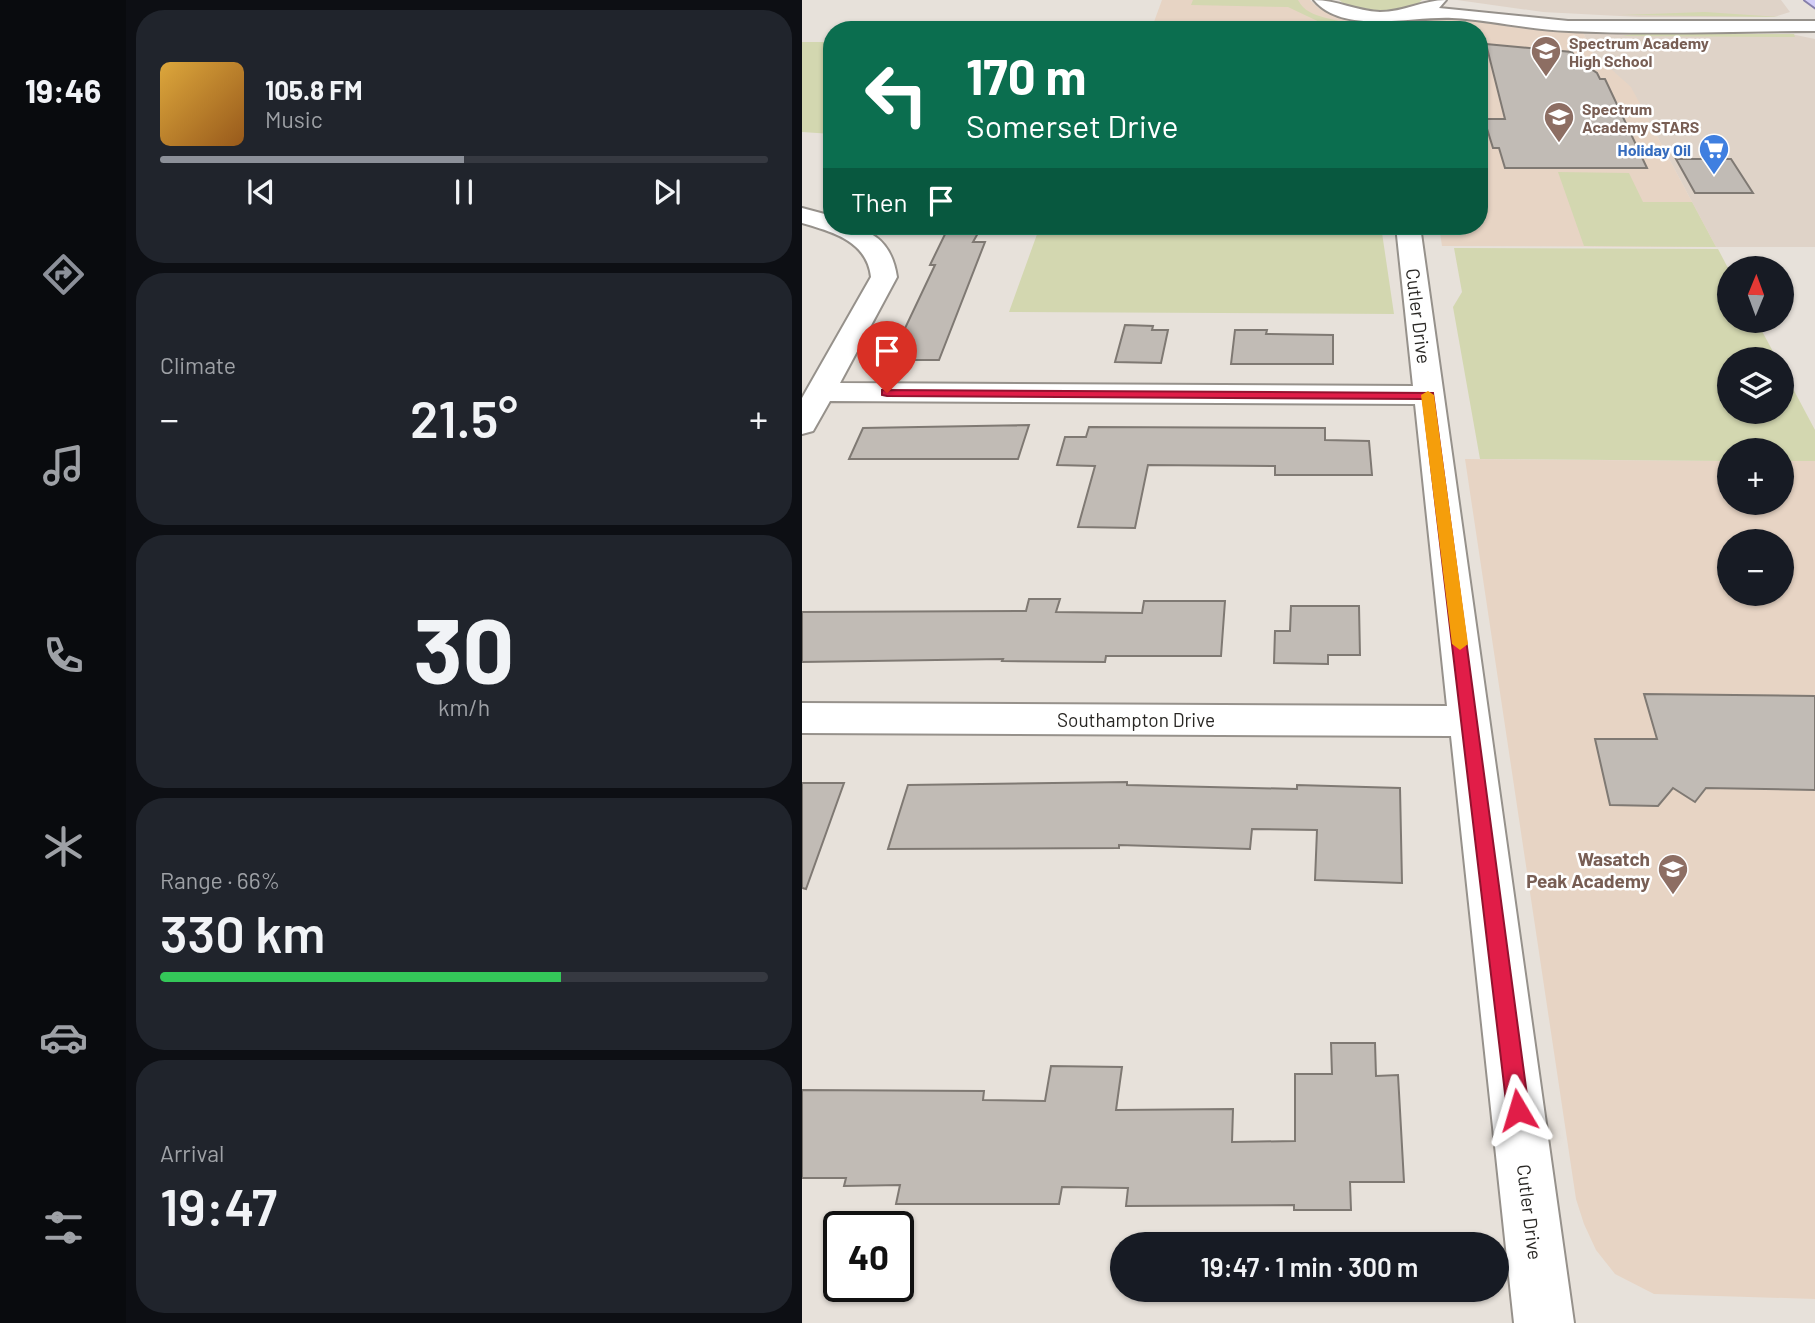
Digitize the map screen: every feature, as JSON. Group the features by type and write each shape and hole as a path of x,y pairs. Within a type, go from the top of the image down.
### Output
{"street":[{"path":"1322,0 1333,8 1356,14 1403,19 1454,13 1568,26 1815,26"},
{"path":"1403,19 1430,8 1439,0"},
{"path":"1447,0 1602,25"},
{"path":"1356,14 1364,21"},
{"path":"802,215 823,222"},
{"path":"802,425 884,276 882,259 876,249 858,235"},
{"name":"Cutler Drive","path":"1409,235 1544,1323"},
{"path":"820,392 1429,395"},
{"name":"Southampton Drive","path":"802,718 1469,721"}],"shaded area":[{"path":"1162,0 1310,0 1320,9 1357,21 1154,21"},
{"path":"1457,0 1781,0 1790,12 1774,17 1639,17 1543,12"},
{"path":"1446,16 1583,32 1592,52 1631,87 1716,247 1442,246 1440,235 1488,235 1488,21 1408,20"},
{"path":"1583,32 1791,34 1815,39 1815,247 1716,247 1641,106 1592,52"},
{"name":"Wasatch Peak Academy","path":"1465,459 1717,461 1717,515 1794,515 1794,461 1815,461 1815,1299 1654,1294 1615,1274 1596,1250 1576,1199"}],"green space":[{"path":"1193,0 1298,0 1309,12 1338,21 1317,21 1288,7 1191,5"},
{"path":"1339,0 1422,0 1405,10 1381,12 1357,9"},
{"path":"1705,12 1781,17 1621,15"},
{"path":"1794,34 1795,37 1621,36"},
{"path":"802,42 823,42 823,133 802,132"},
{"path":"1558,172 1629,173 1643,202 1692,202 1716,247 1584,246"},
{"path":"1037,235 1382,235 1394,314 1009,312"},
{"path":"1454,248 1718,249 1722,256 1717,256 1717,333 1763,333 1771,347 1717,347 1717,424 1794,424 1794,391 1815,430 1815,461 1794,461 1794,438 1717,438 1717,461 1480,459 1453,307 1462,292"}],"building":[{"path":"1488,44 1572,52 1576,59 1597,73 1600,79 1605,79 1647,168 1505,168 1499,148 1493,148 1488,132 1488,119 1505,119"},
{"name":"Holiday Oil","path":"1676,159 1731,159 1753,193 1695,193"},
{"path":"945,235 977,235 973,242 985,242 939,360 890,360 935,265 930,265"},
{"path":"1125,325 1153,326 1152,330 1168,330 1161,363 1115,362"},
{"path":"1235,330 1267,330 1266,334 1333,335 1333,364 1231,364"},
{"path":"1029,425 1018,459 849,459 863,428"},
{"path":"1089,427 1325,428 1325,440 1369,441 1372,475 1275,475 1275,466 1148,465 1135,528 1078,527 1095,466 1057,465 1065,437 1086,437"},
{"path":"1029,599 1060,599 1056,612 1142,613 1144,601 1225,601 1221,656 1106,656 1105,662 1002,661 1003,659 802,662 802,612 1026,611"},
{"path":"1291,606 1359,606 1360,655 1328,655 1328,664 1274,663 1275,631 1290,631"},
{"path":"1644,694 1815,696 1815,790 1706,788 1695,802 1673,788 1658,806 1610,805 1595,739 1657,739"},
{"path":"1127,782 1127,785 1297,789 1297,785 1400,788 1402,883 1315,880 1317,830 1252,829 1250,849 1119,845 1119,848 888,849 908,785"},
{"path":"802,783 844,783 806,889 802,888"},
{"path":"1331,1043 1375,1043 1376,1076 1398,1075 1404,1182 1350,1182 1351,1210 1294,1210 1294,1205 1126,1206 1128,1188 1062,1187 1059,1204 896,1204 900,1185 844,1186 846,1178 802,1178 802,1090 984,1091 983,1100 1045,1101 1051,1066 1122,1067 1116,1110 1233,1109 1232,1142 1295,1141 1295,1074 1332,1074"}],"slow traffic":[{"path":"1428,395 1460,644"}],"place":[{"name":"Spectrum Academy High School","path":"1546,78"},
{"name":"Spectrum Academy STARS","path":"1559,144"},
{"name":"Holiday Oil","path":"1714,176"},
{"name":"Wasatch Peak Academy","path":"1673,896"}],"route":[{"path":"887,393 1429,395 1518,1110"}]}
